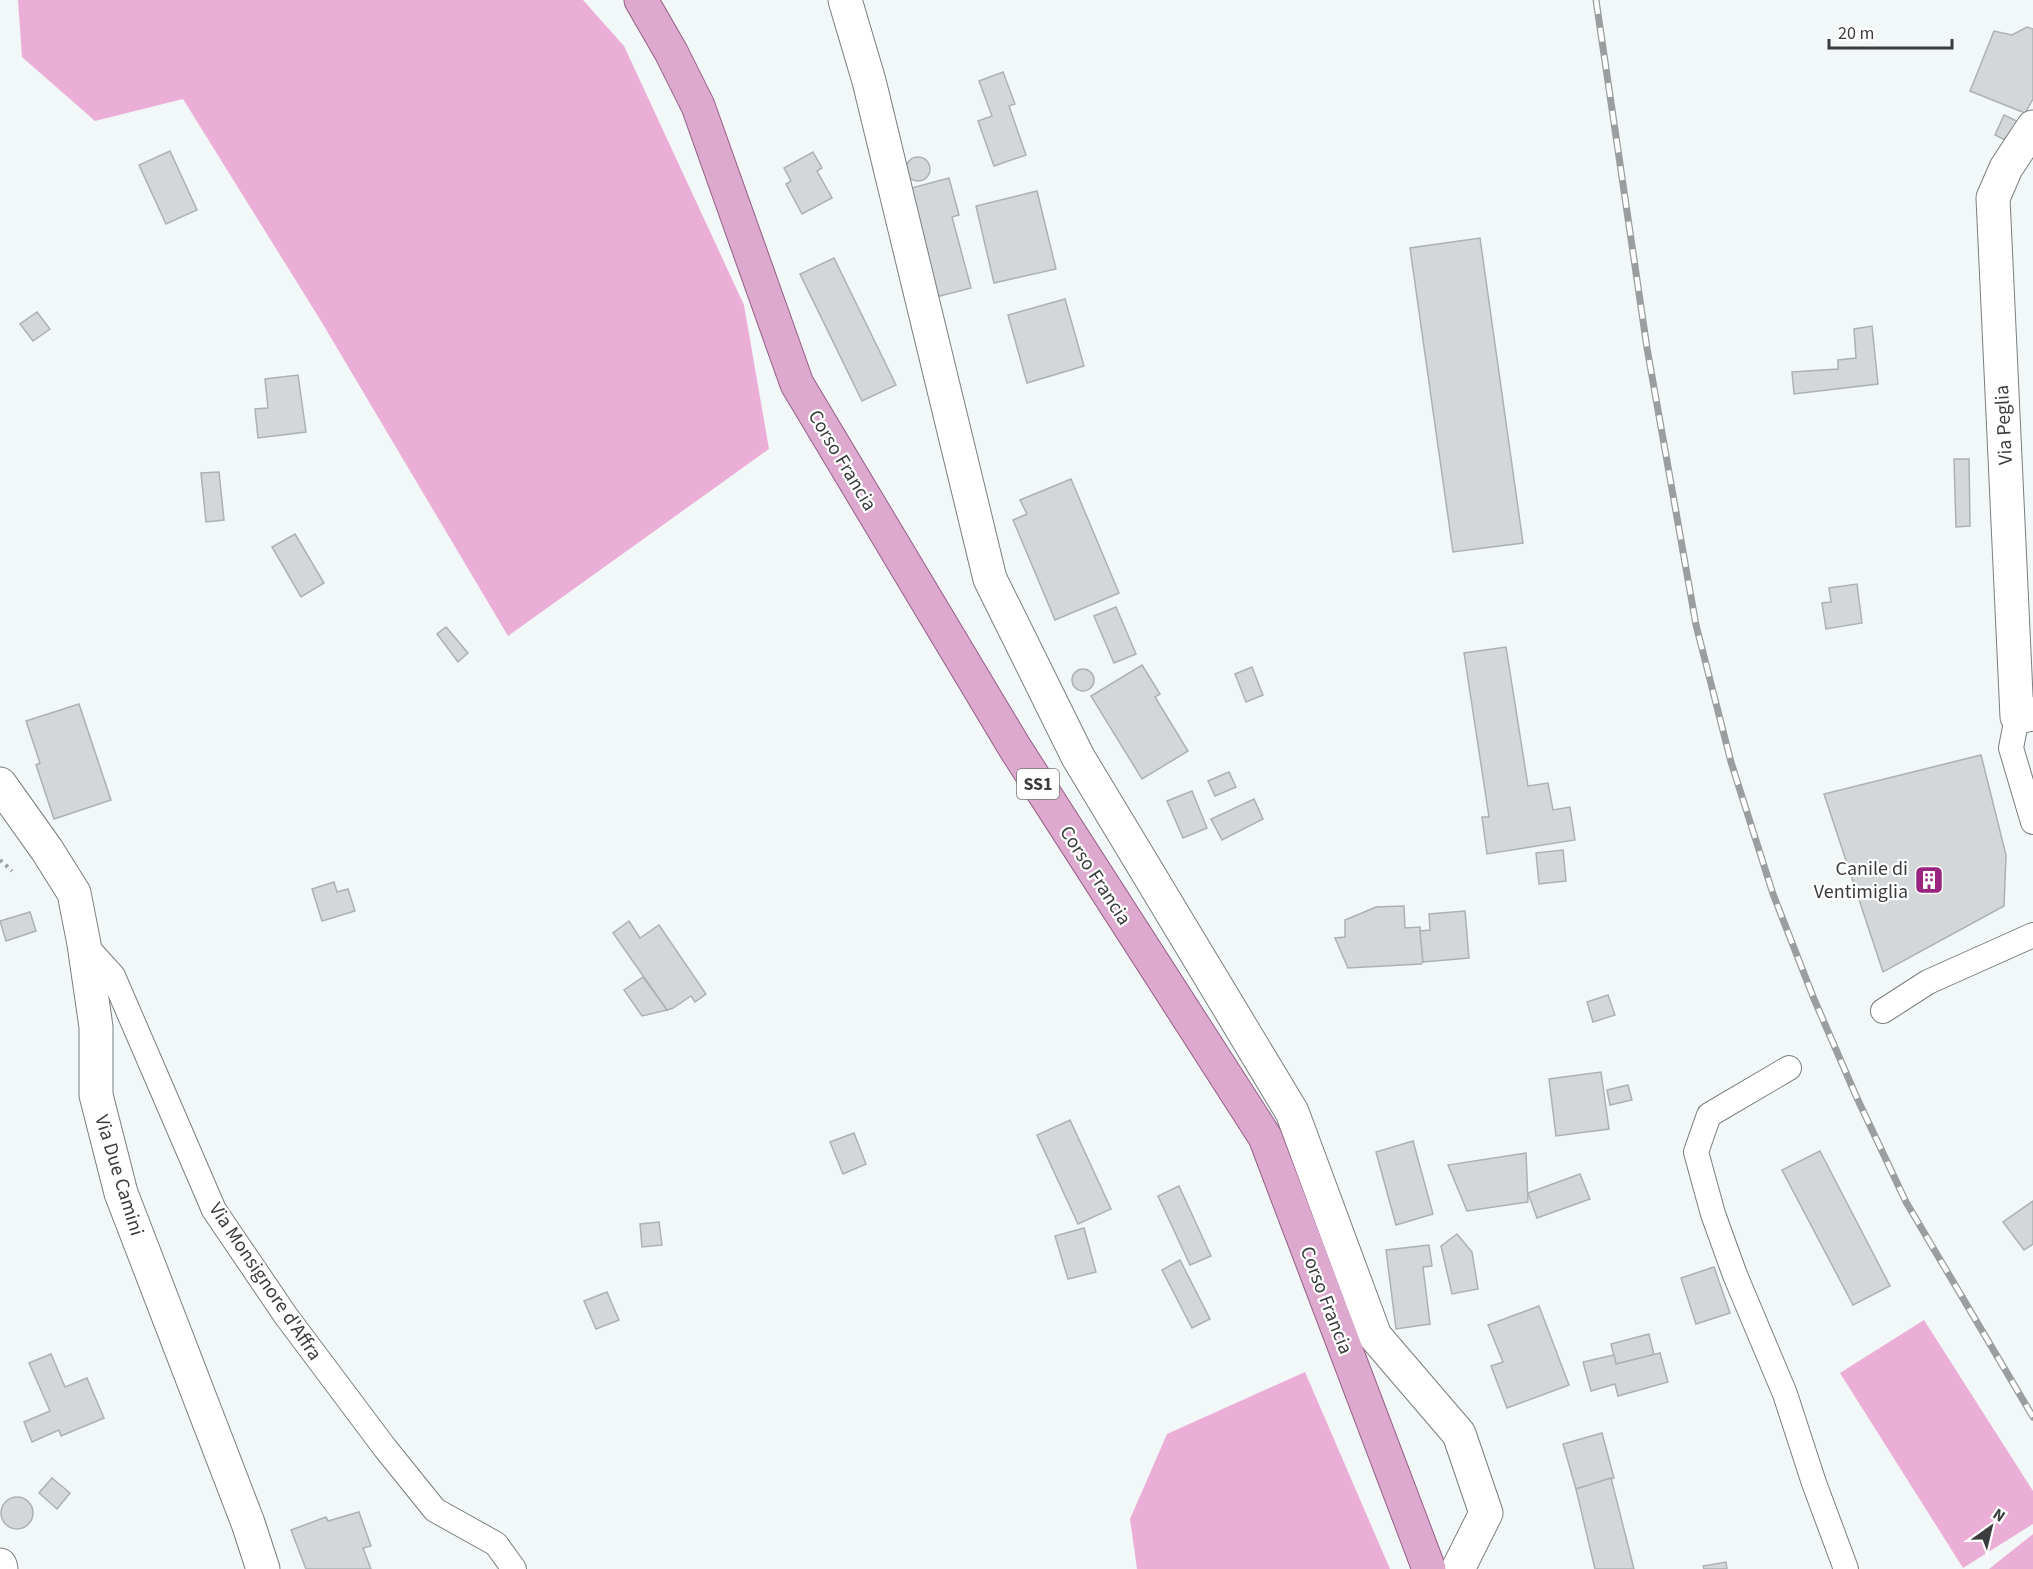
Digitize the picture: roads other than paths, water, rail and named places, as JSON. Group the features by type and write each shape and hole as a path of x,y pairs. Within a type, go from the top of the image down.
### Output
{"main road":[{"name":"Corso Francia","path":"641,0 698,106 797,384 1015,748 1265,1137 1429,1569"}],"street":[{"path":"846,0 869,81 990,579 1078,757 1292,1112 1375,1336 1459,1434 1486,1513 1458,1569"},
{"name":"Via Peglia","path":"2025,716 1993,198 2007,168 2033,128"},
{"name":"Via Due Camini","path":"0,784 74,893 96,1027 96,1095 121,1193 248,1523 263,1569"}],"lane":[{"path":"2025,716 2011,748 2033,822"},
{"path":"1883,1011 1928,982 2033,935"},
{"name":"Via Monsignore d'Affra","path":"84,944 113,976 214,1210 285,1316 435,1510 496,1544 514,1569"},
{"path":"1789,1068 1709,1115 1696,1152 1716,1224 1785,1394 1814,1483 1846,1569"}],"railway":[{"path":"1596,0 1647,348 1696,625 1731,762 1773,894 1814,999 1857,1098 1906,1202 2033,1417"}],"place":[{"name":"Canile di Ventimiglia","path":"1929,880"}]}
